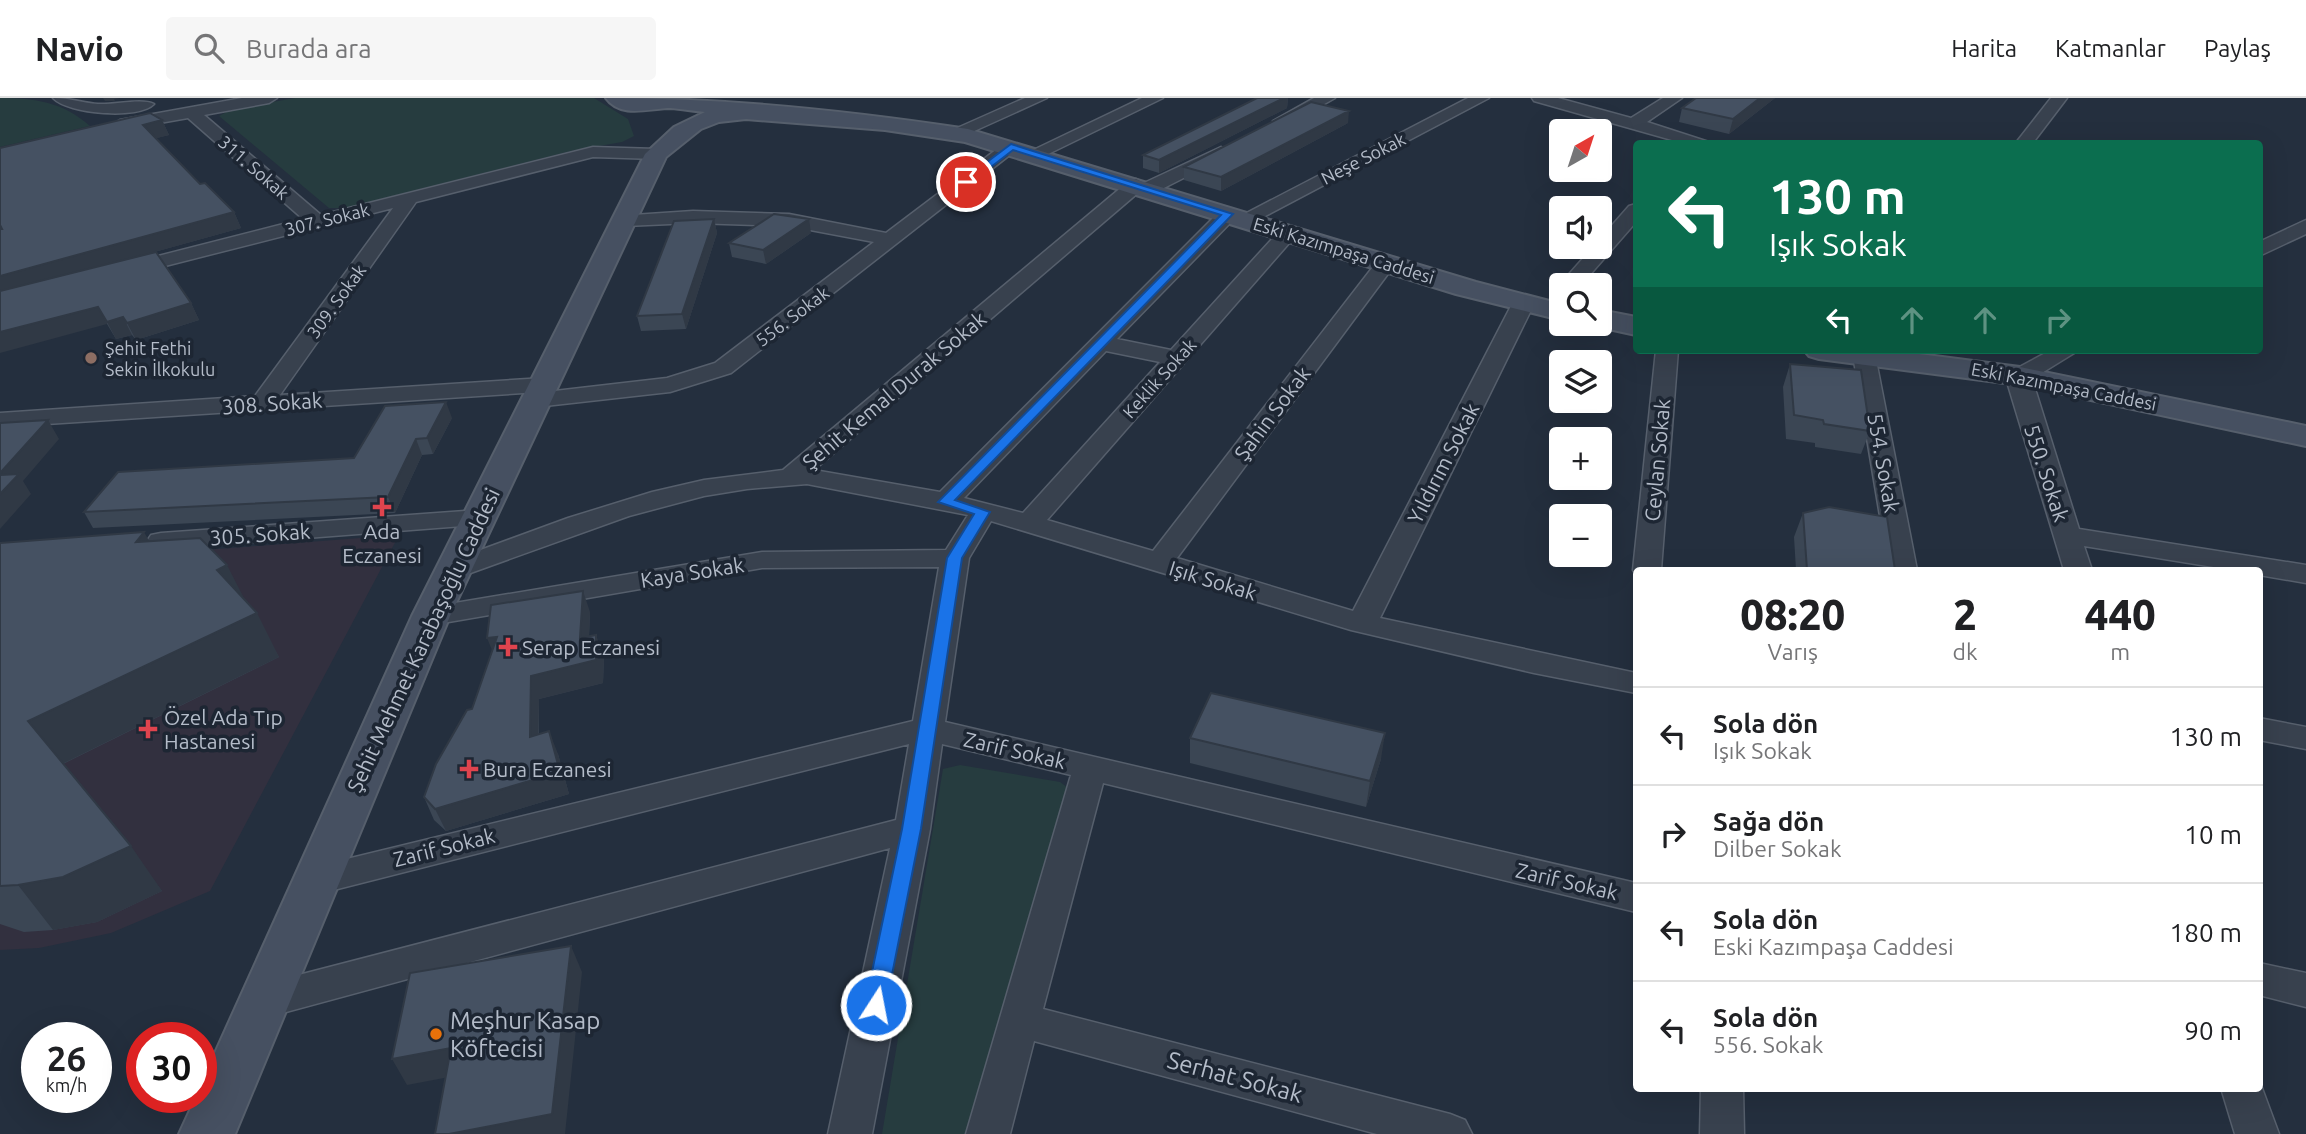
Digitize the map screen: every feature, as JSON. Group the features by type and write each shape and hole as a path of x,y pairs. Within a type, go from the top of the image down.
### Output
{"main road":[{"path":"617,98 643,105 672,101 764,112"},
{"name":"Eski Kazımpaşa Caddesi","path":"735,98 885,122"},
{"path":"668,142 684,114 672,101"},
{"path":"643,105 668,142"},
{"path":"668,142 692,122 724,114 764,112"},
{"name":"Eski Kazımpaşa Caddesi","path":"764,112 885,122 955,133 1023,150 1385,263 1548,305"},
{"name":"Şehit Mehmet Karabaşoğlu Caddesi","path":"207,1134 314,881 431,616 625,220 668,142"},
{"path":"1612,321 1633,325"},
{"name":"Eski Kazımpaşa Caddesi","path":"1860,354 2020,376 2306,436"}],"street":[{"path":"61,98 97,109 269,98"},
{"path":"955,133 1037,98"},
{"name":"556. Sokak","path":"540,393 670,385 723,368 892,240 1023,150 1155,98"},
{"path":"1268,128 1327,98"},
{"name":"Neşe Sokak","path":"946,502 1101,343 1236,217 1481,98"},
{"path":"1540,98 1689,140"},
{"path":"1633,124 1675,98"},
{"path":"2026,140 2059,98"},
{"path":"104,128 188,105"},
{"name":"311. Sokak","path":"188,105 317,222"},
{"name":"307. Sokak","path":"106,275 593,152 668,142"},
{"name":"Şehit Kemal Durak Sokak","path":"455,569 651,500 731,484 790,477 1142,187 1232,146"},
{"name":"309. Sokak","path":"262,404 410,198"},
{"path":"1581,273 1633,213"},
{"path":"625,220 693,217 789,220 892,240"},
{"path":"2263,248 2306,226"},
{"name":"Keklik Sokak","path":"1029,523 1289,233"},
{"name":"Şahin Sokak","path":"1158,564 1385,263"},
{"name":"Yıldırım Sokak","path":"1362,623 1548,305"},
{"path":"1101,343 1176,358"},
{"name":"Ceylan Sokak","path":"1647,567 1667,354"},
{"name":"554. Sokak","path":"1846,354 1902,567"},
{"path":"2020,376 2061,354"},
{"name":"550. Sokak","path":"2020,376 2020,387 2077,567"},
{"name":"308. Sokak","path":"0,420 262,404 540,393"},
{"name":"Işık Sokak","path":"790,477 807,476 946,502 1029,523 1158,564 1362,623 1534,663 1633,682"},
{"path":"850,1134 912,829 925,729 955,558 982,512"},
{"name":"305. Sokak","path":"137,542 479,518"},
{"path":"2067,535 2306,574"},
{"name":"Kaya Sokak","path":"431,616 762,560 955,558"},
{"name":"Zarif Sokak","path":"314,881 925,729 1633,896"},
{"path":"2263,730 2306,738"},
{"path":"988,1134 1090,768"},
{"path":"264,1001 912,829"},
{"path":"2263,980 2306,990"},
{"name":"Serhat Sokak","path":"1020,1020 1450,1134"},
{"path":"1722,1092 1722,1134"},
{"path":"2243,1092 2256,1134"}],"shaded area":[{"name":"Özel Ada Tıp Hastanesi","path":"399,535 210,891 111,933 39,948 0,950 0,566"}],"green space":[{"path":"0,98 48,103 80,118 90,126 0,147"},
{"path":"295,98 594,98 628,119 634,136 622,142 571,151 345,208 329,208 219,116 232,109"},
{"path":"960,765 1060,782 1071,790 967,1134 882,1134 943,769"}],"building":[{"path":"1257,98 1284,98 1159,160 1143,155"},
{"path":"1696,98 1760,98 1733,119 1682,108"},
{"path":"1311,102 1349,111 1221,177 1184,167"},
{"path":"150,113 162,120 143,125 200,184 205,183 234,212 0,276 0,148"},
{"path":"774,214 809,219 763,250 729,243"},
{"path":"714,219 682,314 637,316 674,221"},
{"path":"156,252 191,303 127,323 123,317 107,322 98,307 0,332 0,291"},
{"path":"1790,364 1861,370 1870,431 1824,424 1823,420 1794,415"},
{"path":"446,402 427,438 416,439 388,497 84,512 118,472 354,458 385,406"},
{"path":"48,420 0,473 0,423"},
{"path":"19,474 0,494 0,475"},
{"path":"1829,507 1887,517 1895,567 1807,567 1803,513"},
{"path":"144,532 136,542 200,538 227,565 217,570 257,613 28,721 131,846 63,877 0,886 0,543"},
{"path":"583,591 580,638 596,635 596,660 531,676 530,737 549,731 560,772 435,809 424,797 436,764 467,710 472,709 497,637 487,638 491,605"},
{"path":"1211,693 1385,733 1370,781 1190,738"},
{"path":"571,946 552,1114 449,1134 435,1134 451,1048 392,1059 410,973"}],"place":[{"name":"Şehit Fethi Sekin İlkokulu","path":"91,358"},
{"name":"Ada Eczanesi","path":"382,507"},
{"name":"Serap Eczanesi","path":"508,647"},
{"name":"Özel Ada Tıp Hastanesi","path":"148,729"},
{"name":"Bura Eczanesi","path":"469,769"},
{"name":"Meşhur Kasap Köftecisi","path":"436,1034"}],"route":[{"path":"876,1005 912,829 925,729 955,558 982,512 946,502 1228,214 1011,147 966,182"}]}
